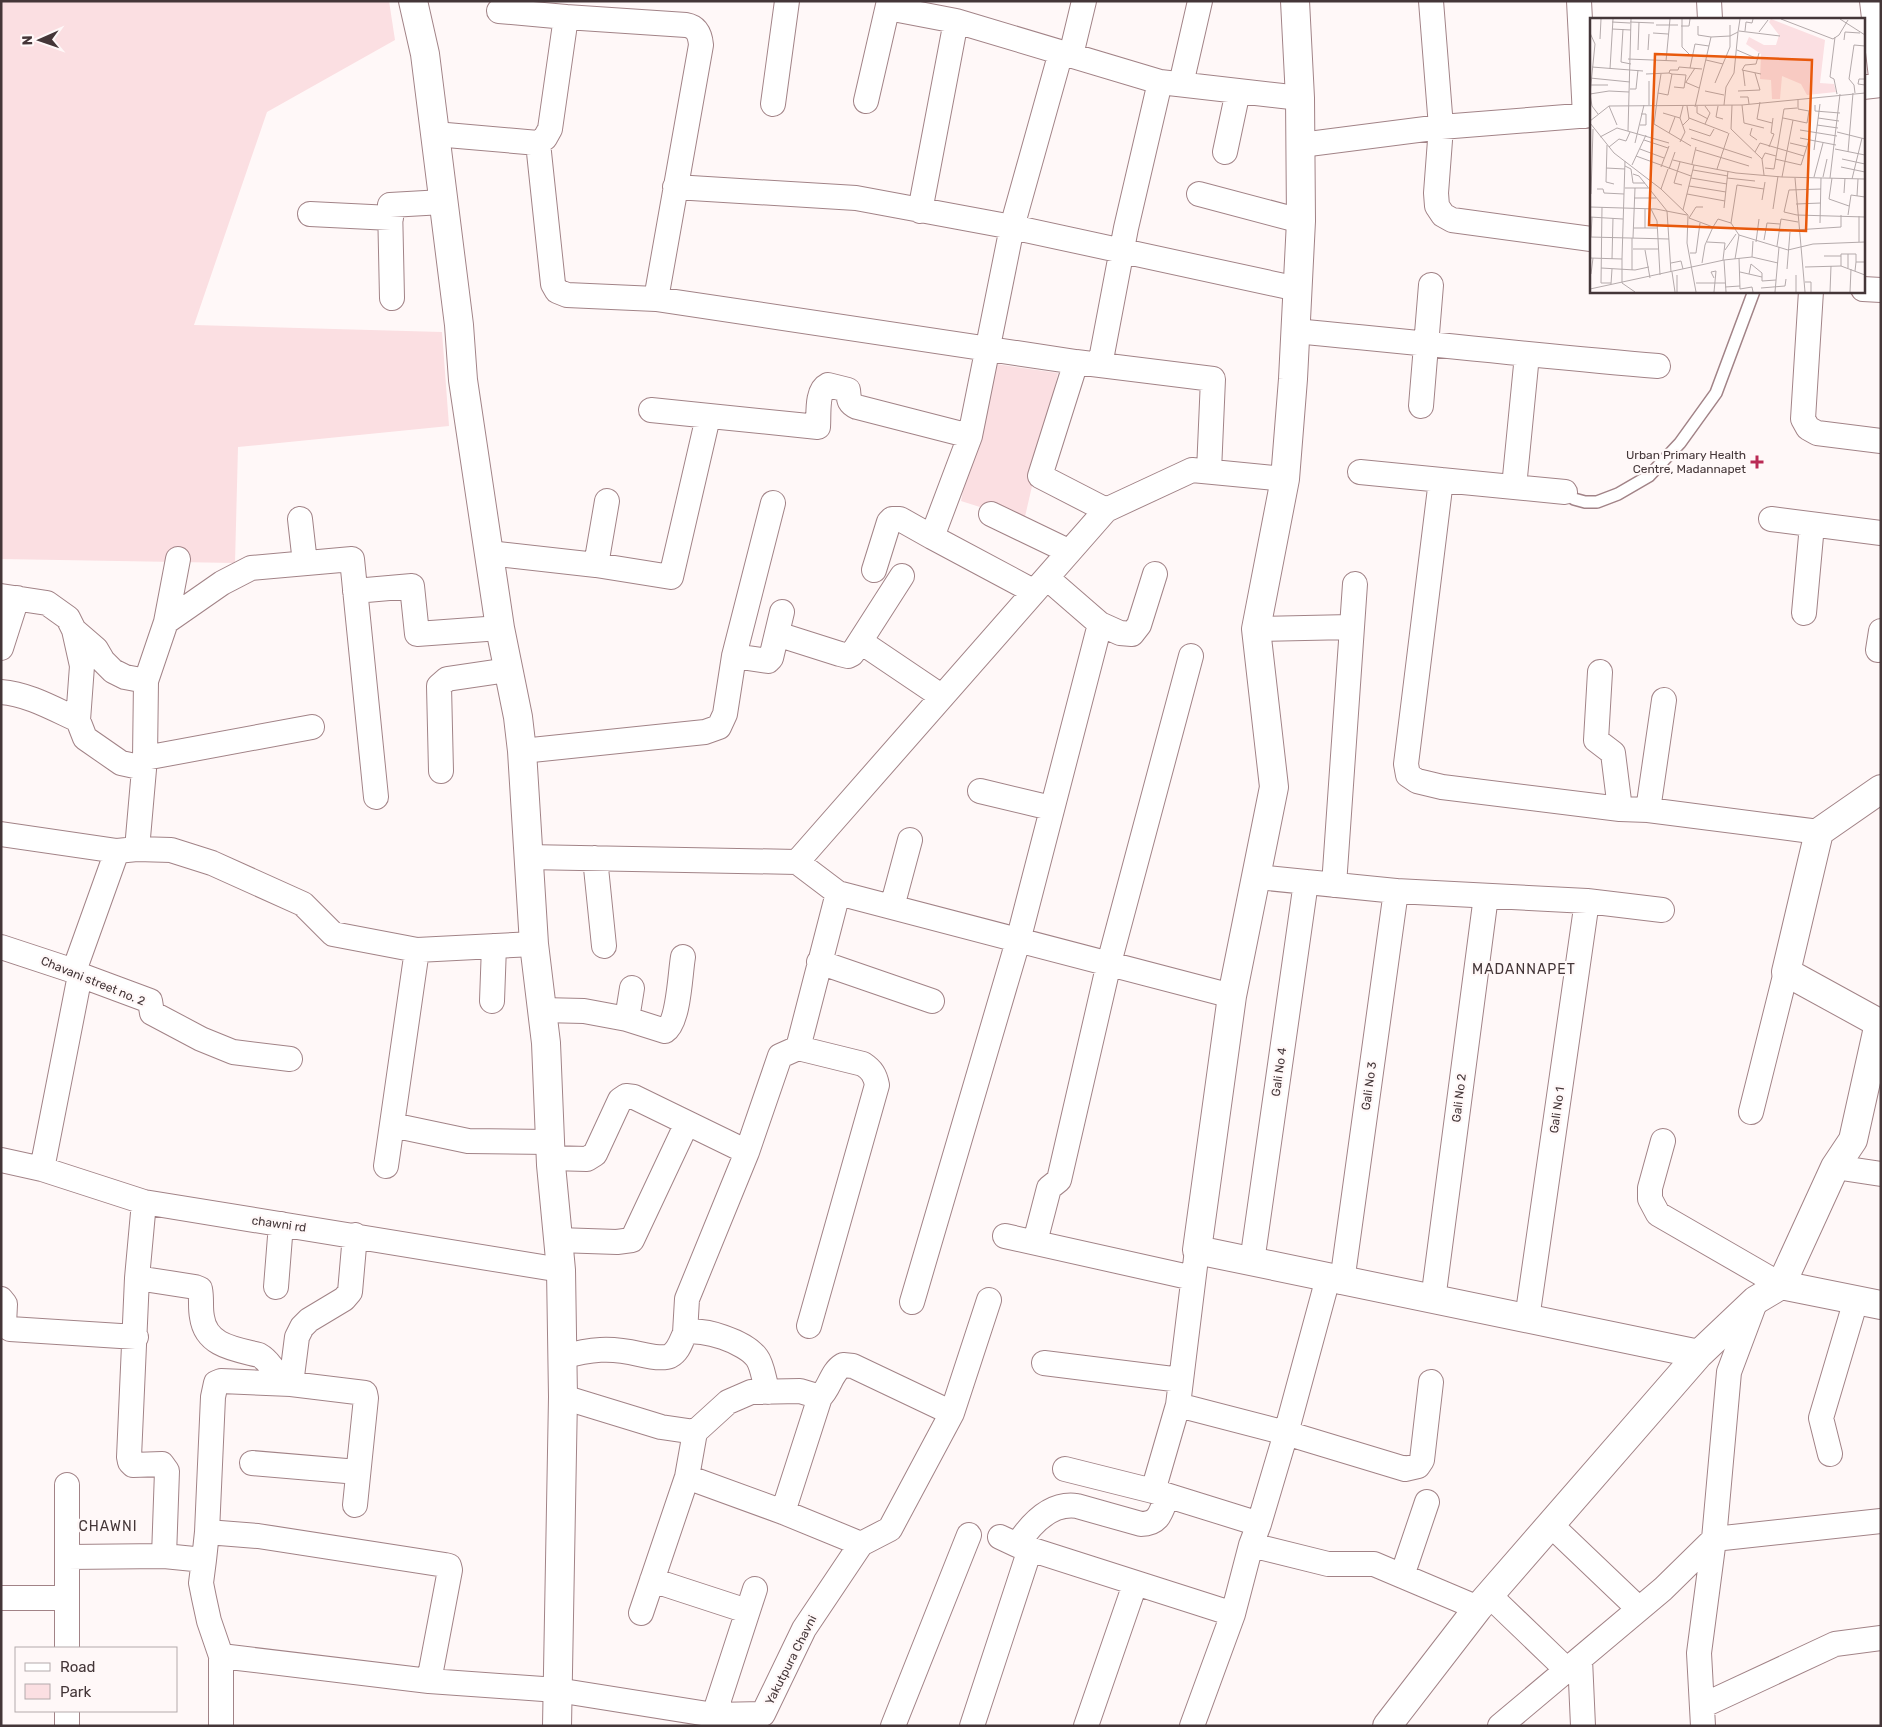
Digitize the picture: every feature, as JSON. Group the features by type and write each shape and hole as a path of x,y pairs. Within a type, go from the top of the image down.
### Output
{"street":[{"path":"413,1 424,54 435,134 459,326 463,380 500,628 518,718 522,751 534,944 546,1043 551,1150 561,1270 563,1397 557,1690 558,1726"},
{"path":"773,104 788,1"},
{"path":"932,537 970,436 1012,227 1084,1"},
{"path":"1100,365 1122,251 1170,83 1200,1"},
{"path":"972,1726 1016,1544 1028,1528 1040,1517 1067,1505 1141,1524 1150,1524 1157,1520 1160,1493 1178,1405 1193,1278 1232,996 1274,787 1256,629 1285,479 1293,378 1301,221 1300,98 1296,1"},
{"path":"1432,1 1441,127 1436,193 1437,206 1444,215 1452,220 1590,239"},
{"path":"1301,146 1441,127 1588,115 1578,1"},
{"path":"1709,1 1710,18"},
{"path":"1872,1 1881,77"},
{"path":"866,101 888,4 956,21 1170,83 1300,98"},
{"path":"499,11 686,25 697,30 701,45 656,299"},
{"path":"435,134 538,142 546,138 550,129 566,17"},
{"path":"920,211 956,21"},
{"path":"1864,87 1881,86"},
{"path":"1224,152 1238,91"},
{"path":"538,142 553,284 557,291 567,295 656,299 1076,362 1213,379 1209,471"},
{"path":"675,187 856,198 1012,227 1298,289"},
{"path":"1199,194 1301,221"},
{"path":"392,298 390,205 443,202"},
{"path":"310,214 391,218"},
{"path":"1421,406 1431,285"},
{"path":"1864,289 1881,290"},
{"path":"1811,292 1803,419 1808,428 1817,434 1881,441"},
{"path":"1294,331 1426,342 1527,355 1658,366"},
{"path":"1514,487 1527,355"},
{"path":"1076,362 1040,476 1106,510"},
{"path":"651,410 818,427 820,394 823,387 828,385 848,390 851,404 857,407 970,436"},
{"path":"489,553 596,565 670,577 708,417"},
{"path":"797,862 1106,510 1192,470 1285,479"},
{"path":"1360,472 1565,492"},
{"path":"1441,480 1406,764 1408,775 1417,781 1442,787 1620,809 1648,810 1819,832"},
{"path":"596,565 607,501"},
{"path":"522,751 712,731 719,727 725,714 734,656 773,503"},
{"path":"991,514 1068,552"},
{"path":"874,570 889,522 892,519 900,518 932,537 1040,584 1100,624 1120,634 1132,634 1139,625 1155,574"},
{"path":"300,519 305,563"},
{"path":"1771,519 1881,532"},
{"path":"1804,613 1812,525"},
{"path":"166,622 222,583 251,568 352,558 376,797"},
{"path":"42,1169 77,973 127,850 145,763 146,681 166,622 178,560"},
{"path":"734,656 768,661 771,658 779,623 848,656 852,654 861,642 902,576"},
{"path":"1334,884 1355,584"},
{"path":"355,591 412,586 417,634 500,628"},
{"path":"1,648 9,597 47,602 68,618 74,630 82,666 78,720 84,738 121,763 145,763 312,727"},
{"path":"912,1302 1018,940 1100,624"},
{"path":"1256,629 1351,627"},
{"path":"74,630 96,649 103,661 113,671 125,677 146,681"},
{"path":"861,642 941,696"},
{"path":"1035,1242 1049,1188 1059,1180 1109,963 1191,656"},
{"path":"441,771 438,686 447,680 508,670"},
{"path":"1600,672 1596,740 1613,753 1620,809"},
{"path":"1,692 12,693 78,720"},
{"path":"1648,810 1664,700"},
{"path":"1751,1112 1819,832 1881,789"},
{"path":"980,791 1051,808"},
{"path":"1,834 127,850 171,850 212,863 303,904 333,934 417,950 534,944"},
{"path":"892,907 910,840"},
{"path":"528,856 797,862 838,893 1232,996"},
{"path":"595,858 604,946"},
{"path":"1257,877 1396,891 1588,901 1662,910"},
{"name":"Gali No 4","path":"1252,1262 1306,882"},
{"name":"Gali No 3","path":"1192,1726 1233,1614 1255,1534 1335,1280 1396,891"},
{"path":"798,1048 838,893"},
{"name":"Gali No 2","path":"1432,1300 1486,896"},
{"name":"Gali No 1","path":"1528,1319 1588,901"},
{"name":"Chavani street no. 2","path":"1,946 150,1001 152,1012 201,1039 233,1052 290,1059"},
{"path":"492,1001 494,946"},
{"path":"386,1166 417,950"},
{"path":"542,1010 584,1011 627,1019 665,1031 669,1028 675,1013 683,957"},
{"path":"819,962 932,1001"},
{"path":"1386,1726 1484,1602 1699,1354 1756,1300 1781,1285 1834,1167 1853,1140 1880,1023 1786,972"},
{"path":"627,1019 632,988"},
{"path":"562,1357 586,1350 610,1348 668,1357 676,1351 684,1333 687,1299 748,1152 780,1056 798,1048 863,1064 875,1076 877,1086 809,1326"},
{"path":"392,1125 468,1140 551,1150 588,1159 595,1154 620,1100 626,1096 634,1097 748,1152"},
{"path":"558,1240 617,1242 632,1240 687,1123"},
{"path":"1663,1141 1650,1188 1650,1199 1658,1214 1781,1285 1868,1302 1821,1418 1830,1454"},
{"name":"chawni rd","path":"1,1160 42,1169 144,1202 561,1270"},
{"path":"1834,1167 1881,1174"},
{"path":"144,1202 137,1278 136,1337 129,1458 133,1465 162,1464 167,1471 164,1556"},
{"path":"276,1287 281,1224"},
{"path":"292,1380 297,1337 302,1327 309,1320 344,1299 350,1292 355,1235"},
{"path":"1004,1236 1193,1278"},
{"path":"1197,1250 1699,1354"},
{"path":"137,1278 200,1289 202,1316 205,1326 215,1341 224,1347 259,1355 264,1358 275,1372 292,1380"},
{"path":"1,1299 5,1304 4,1325 6,1333 136,1337"},
{"name":"Yakutpura Chavni","path":"221,1656 429,1681 557,1690 714,1715 763,1714 804,1628 862,1544 890,1528 952,1413 989,1300"},
{"path":"1756,1300 1729,1372 1714,1539 1699,1653 1703,1716 1835,1644 1881,1638"},
{"path":"684,1333 694,1330 727,1339 747,1348 757,1358 768,1392"},
{"path":"1044,1363 1181,1380"},
{"path":"783,1512 820,1397 826,1391 838,1368 848,1365 952,1413"},
{"path":"221,1726 221,1656 209,1621 201,1583 207,1532 212,1397 216,1382 292,1380 365,1393 355,1504"},
{"path":"1178,1405 1286,1433 1405,1470 1418,1466 1422,1460 1431,1382"},
{"path":"641,1613 686,1476 695,1432 728,1402 751,1392 800,1391 820,1397"},
{"path":"563,1397 661,1427 695,1432"},
{"path":"252,1463 358,1472"},
{"path":"1065,1470 1160,1493 1328,1564 1374,1564 1402,1576 1484,1602 1574,1664 1583,1726"},
{"path":"686,1476 862,1544"},
{"path":"67,1485 67,1647"},
{"path":"1402,1576 1427,1502"},
{"path":"1500,1726 1663,1589 1714,1539 1881,1521"},
{"path":"1551,1525 1639,1609"},
{"path":"207,1532 258,1536 448,1566 450,1570 429,1681"},
{"path":"893,1726 969,1535"},
{"path":"1016,1544 1135,1584 1233,1614"},
{"path":"68,1557 164,1556 204,1560"},
{"path":"652,1580 751,1600 714,1715"},
{"path":"1086,1726 1135,1584"},
{"path":"1,1598 67,1598"},
{"path":"67,1712 67,1726"}],"lane":[{"path":"1565,492 1574,499 1585,502 1597,502 1618,494 1648,476 1680,443 1716,393 1754,292"}],"green space":[{"path":"1,1 389,1 395,40 267,112 194,325 442,332 449,426 238,447 235,563 1,559"},
{"path":"989,363 1058,373 1024,521 961,501"}],"place":[{"name":"Urban Primary Health Centre, Madannapet","path":"1757,462"}],"district":[{"name":"MADANNAPET","path":"1524,969"},
{"name":"CHAWNI","path":"108,1526"}]}
